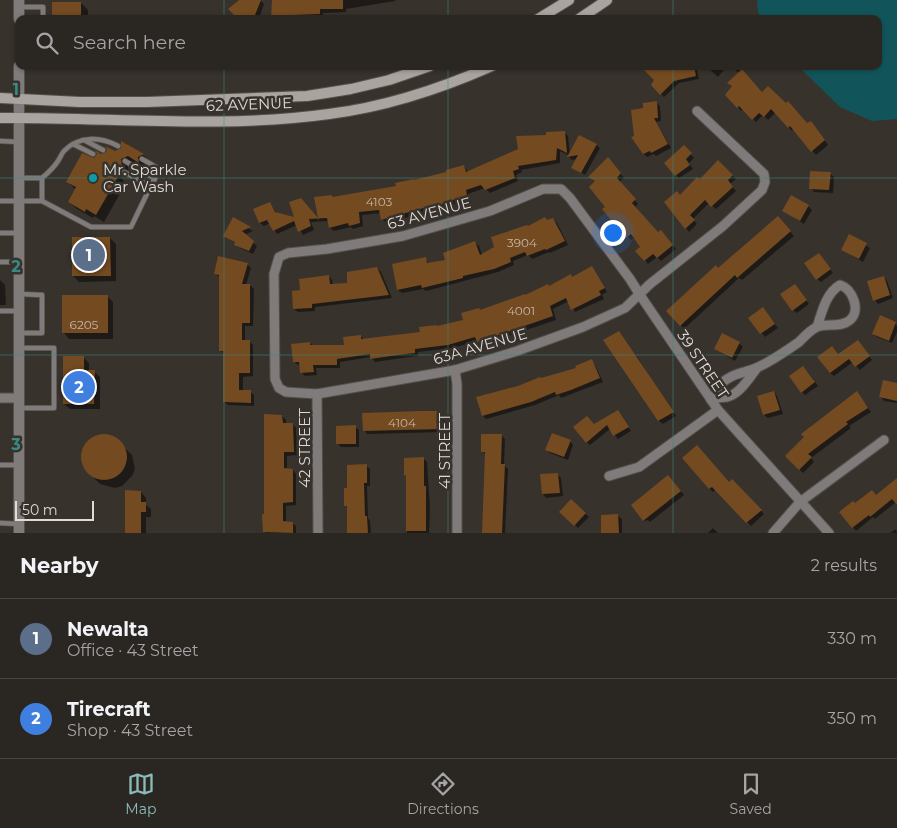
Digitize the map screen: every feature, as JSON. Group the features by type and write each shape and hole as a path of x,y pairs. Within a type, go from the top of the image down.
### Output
{"main road":[{"path":"545,15 569,0"},
{"path":"585,15 607,0"},
{"name":"62 AVENUE","path":"0,98 80,102 147,102 307,96 351,89 389,80 418,70"},
{"name":"62 AVENUE","path":"0,118 214,121 302,118 362,108 421,93 481,70"}],"street":[{"path":"19,70 19,528"},
{"name":"63A AVENUE","path":"317,394 455,370 517,351 583,327 625,308 650,284 723,226 762,190 765,182 764,174 698,111"},
{"name":"63 AVENUE","path":"288,253 327,249 403,236 490,211 543,189 561,189 570,198"},
{"name":"39 STREET","path":"570,198 630,279 713,399 718,410 829,533"},
{"name":"42 STREET","path":"288,253 279,257 274,274 274,379 279,388 286,392 317,394 318,533"},
{"path":"713,399 721,384 736,374 757,368 796,344 817,327 848,322 853,318 854,304 849,290 844,286 840,285 834,289 824,306 817,327"},
{"path":"713,399 728,397 742,386 757,368"},
{"name":"41 STREET","path":"455,370 457,384 457,533"},
{"path":"0,398 19,403"},
{"path":"609,476 638,467 718,410"},
{"path":"773,533 800,502 884,440"}],"lane":[{"path":"19,4 44,8 43,15"},
{"path":"42,201 42,178 57,162 64,151 73,144 89,138 105,139 118,146"},
{"path":"84,140 103,150"},
{"path":"0,141 19,142"},
{"path":"73,144 93,154"},
{"path":"0,201 42,201 91,227 131,227 152,187 157,173 156,167 142,159"},
{"path":"125,161 155,179"},
{"path":"115,167 152,187"},
{"path":"19,178 42,178"},
{"path":"0,233 19,233"},
{"path":"0,262 19,262"},
{"path":"19,294 42,294 42,333 19,333"},
{"path":"0,311 19,311"},
{"path":"19,348 54,348 54,408 19,403"},
{"path":"0,466 19,465"},
{"path":"0,524 19,528"}],"water":[{"path":"757,0 897,0 897,119 872,121 840,107 802,70 882,70 882,15 760,15"}],"building":[{"path":"239,0 261,0 255,15 234,15 228,9"},
{"path":"272,0 343,0 343,9 320,9 320,14 271,15"},
{"path":"52,2 81,2 81,15 52,15"},
{"path":"644,70 695,70 696,76 674,81 660,95 651,85 654,80"},
{"path":"743,70 762,92 768,86 786,103 788,101 807,123 811,121 825,140 811,152 790,126 788,128 771,109 764,117 759,113 752,120 725,95 732,86 727,83"},
{"path":"657,101 658,118 654,118 668,144 651,153 650,151 643,154 631,137 634,136 631,110 643,108 643,103"},
{"path":"565,131 567,153 557,148 556,160 518,166 519,169 513,171 515,178 485,190 481,185 466,190 467,195 428,209 427,207 381,220 379,210 359,212 360,223 349,226 348,223 329,228 327,218 309,219 311,226 298,232 294,221 273,231 267,220 259,223 253,209 270,202 275,212 294,217 289,202 301,198 318,218 314,197 332,195 332,197 396,186 395,183 446,172 446,170 464,165 466,172 518,149 516,136 546,135 546,132"},
{"path":"579,135 597,144 581,173 571,168 578,155 567,157"},
{"name":"Mr. Sparkle Car Wash","path":"121,141 144,154 138,157 139,163 128,156 121,159 122,166 115,163 112,165 112,170 119,175 96,215 86,209 85,212 68,202 76,187 66,182 82,153 94,158 97,154 95,150 101,154 106,152 105,146 115,151 121,148"},
{"path":"684,145 692,153 686,159 690,165 675,176 664,163"},
{"path":"608,157 621,173 617,178 636,199 632,203 658,232 661,230 673,245 657,258 653,254 644,261 635,251 640,247 631,234 626,238 602,209 605,207 589,187 595,181 588,177"},
{"path":"718,160 733,175 728,180 733,187 711,207 705,200 690,215 695,220 685,229 664,202 677,191 680,195 697,177 700,179"},
{"path":"810,171 831,172 829,190 809,189"},
{"path":"791,195 809,205 800,221 782,211"},
{"path":"778,216 791,231 737,278 735,275 680,326 666,311 716,265 718,268"},
{"path":"233,217 251,227 242,231 254,241 249,251 234,245 235,242 223,236"},
{"path":"545,217 547,220 553,218 565,241 527,256 525,252 510,258 511,262 494,269 422,288 421,285 397,290 392,264 426,257 427,263 445,260 443,253 475,241 480,255 494,247 491,237 528,226"},
{"path":"849,234 867,243 859,259 841,250"},
{"path":"72,237 110,237 111,276 72,276"},
{"path":"819,253 831,269 816,280 804,263"},
{"path":"218,256 248,263 242,284 250,284 250,323 242,323 242,340 250,340 250,373 239,373 239,390 251,390 251,403 223,402 223,351 219,351 219,275 214,274"},
{"path":"592,266 605,288 599,291 601,295 571,310 566,298 550,306 553,316 487,339 477,342 475,337 448,345 415,349 415,353 370,359 370,354 337,359 337,365 313,365 314,372 300,373 299,362 293,362 291,344 310,342 310,345 344,345 343,337 361,335 361,339 420,332 419,327 437,326 463,320 461,313 479,308 480,310 525,295 548,284 549,286 571,274 572,277"},
{"path":"377,267 389,295 312,304 312,308 293,309 292,291 300,290 299,279 329,275 330,284 347,283 347,272"},
{"path":"884,276 890,295 873,301 867,281"},
{"path":"795,284 807,300 792,311 780,294"},
{"path":"62,295 108,295 108,333 62,333"},
{"path":"763,307 775,324 760,334 748,318"},
{"path":"880,315 896,322 889,341 872,334"},
{"path":"619,331 674,412 658,421 603,340"},
{"path":"722,333 740,342 732,358 714,349"},
{"path":"858,340 870,356 855,367 849,359 830,373 817,357 832,346 838,354"},
{"path":"63,356 84,356 84,370 95,370 94,404 63,404"},
{"path":"592,359 600,378 556,395 555,392 531,402 482,416 476,397 576,368 575,366"},
{"path":"803,366 815,382 801,393 789,376"},
{"path":"883,380 897,383 897,401 879,397"},
{"path":"774,391 780,410 763,415 757,396"},
{"path":"857,391 868,408 846,422 848,424 808,454 812,457 799,470 785,456 804,437 801,434"},
{"path":"618,410 629,427 613,436 607,425 586,443 573,427 587,416 594,424"},
{"path":"441,411 441,429 363,431 362,413"},
{"path":"264,414 282,415 283,423 293,423 294,452 284,452 284,468 293,469 293,502 283,503 283,521 293,522 293,533 263,532"},
{"path":"356,425 356,444 336,444 336,426"},
{"path":"552,433 571,440 564,457 545,450"},
{"path":"109,434 113,435 123,444 126,448 126,466 117,476 109,480 99,480 91,476 82,466 81,452 85,444 95,435"},
{"path":"481,434 502,434 501,464 505,464 502,533 482,533 485,452 481,452"},
{"path":"697,445 729,482 732,479 762,510 746,523 712,487 709,489 682,458"},
{"path":"424,457 426,531 406,531 406,475 404,476 404,458"},
{"path":"367,464 367,483 364,483 365,516 367,516 368,533 347,533 347,506 344,506 344,488 347,488 347,465"},
{"path":"558,473 560,493 542,494 540,474"},
{"path":"668,475 681,491 643,521 631,505"},
{"path":"897,478 897,505 892,499 870,517 869,515 852,528 839,512 872,490 876,495"},
{"path":"125,490 141,491 141,502 146,502 146,512 141,512 141,533 125,533"},
{"path":"571,499 586,513 574,526 559,512"},
{"path":"618,514 619,533 601,533 601,515"}],"place":[{"name":"Mr. Sparkle Car Wash","path":"93,178"},
{"name":"Newalta","path":"89,255"},
{"name":"Tirecraft","path":"79,387"}]}
